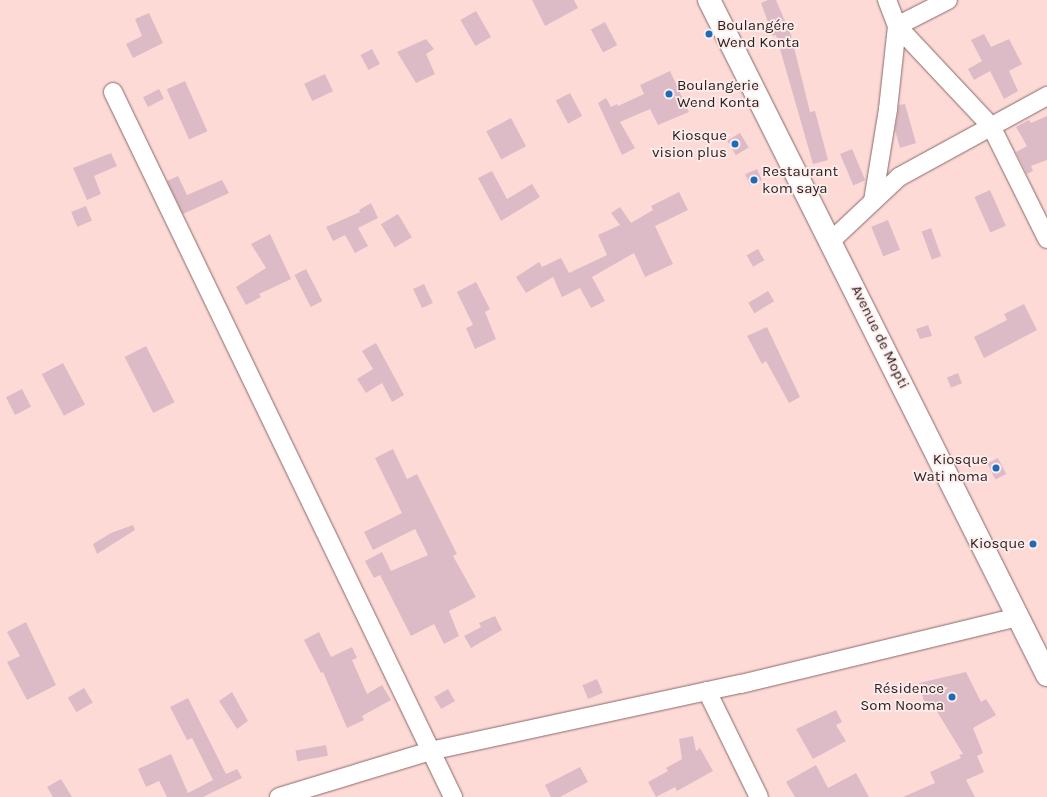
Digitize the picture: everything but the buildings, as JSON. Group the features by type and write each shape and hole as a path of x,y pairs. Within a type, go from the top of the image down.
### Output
{"main road":[{"name":"Avenue de Mopti","path":"709,0 832,240 1019,617 1044,663"}],"street":[{"path":"887,0 897,26 990,126 1047,239"},
{"path":"897,26 948,0"},
{"path":"873,201 888,109 897,26"},
{"path":"114,92 453,797"},
{"path":"832,240 898,177 1047,96"},
{"path":"279,797 430,751 707,691 1019,617"},
{"path":"707,691 759,797"}],"place":[{"name":"Boulangére Wend Konta","path":"709,34"},
{"name":"Boulangerie Wend Konta","path":"669,94"},
{"name":"Kiosque vision plus","path":"735,144"},
{"name":"Restaurant kom saya","path":"754,180"},
{"name":"Kiosque Wati noma","path":"996,468"},
{"name":"Kiosque","path":"1033,544"},
{"name":"Résidence Som Nooma","path":"952,697"}]}
